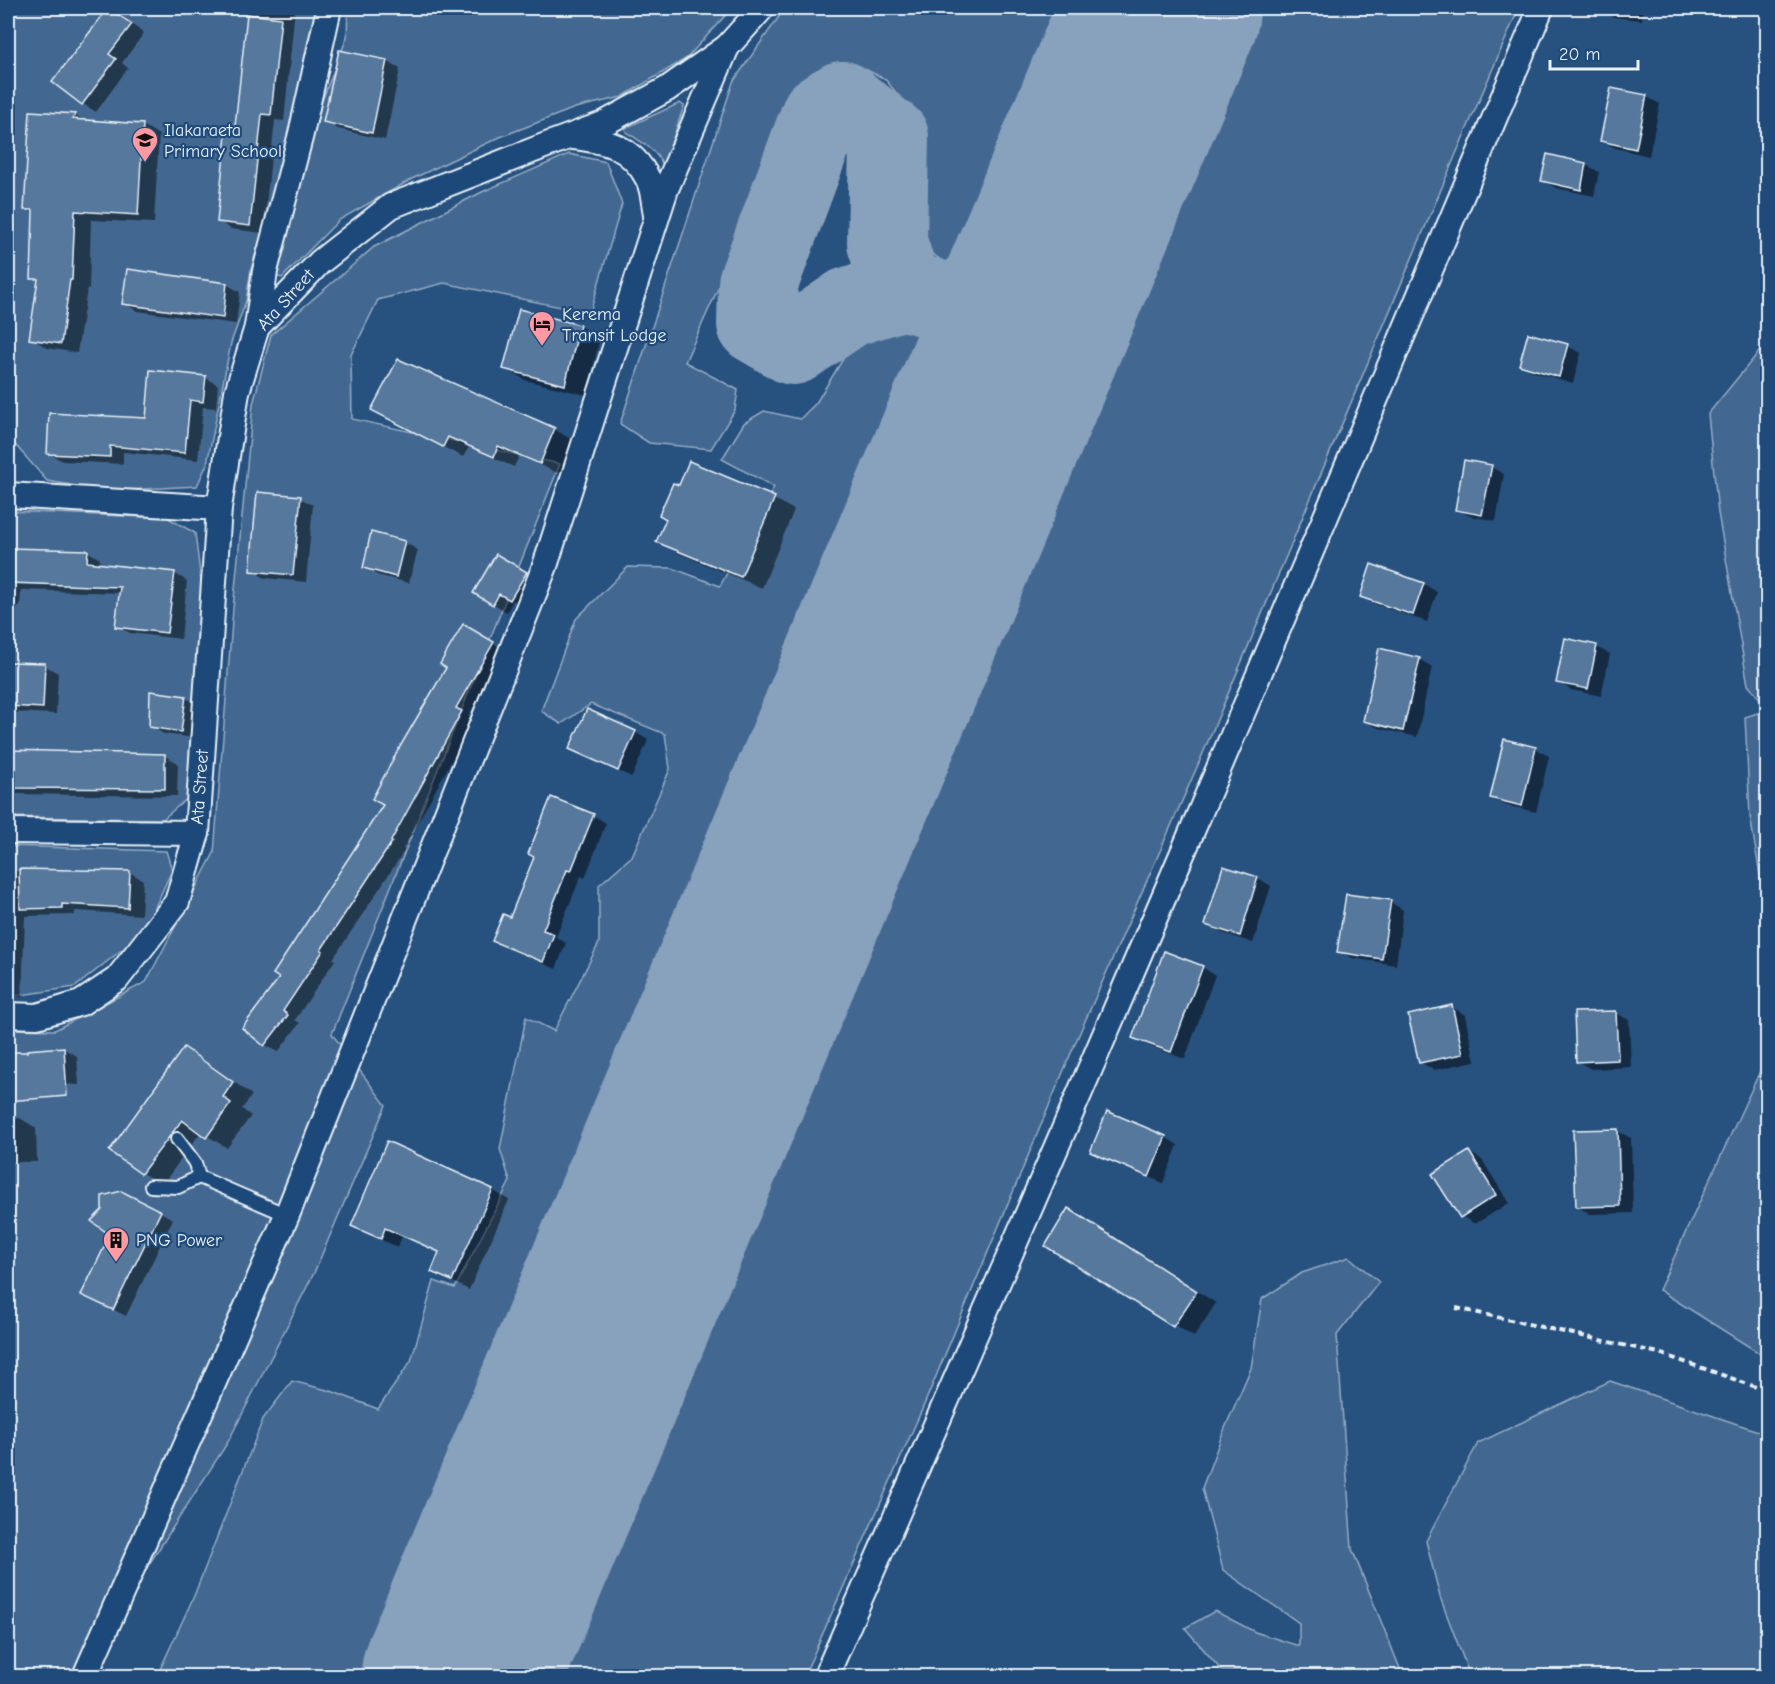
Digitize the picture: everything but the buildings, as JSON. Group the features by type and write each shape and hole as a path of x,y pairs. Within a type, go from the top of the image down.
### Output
{"street":[{"path":"257,327 265,271 301,134 329,8"},
{"path":"85,1677 288,1215 545,566 666,189 727,47 762,8"},
{"path":"826,1677 948,1401 1541,8"},
{"name":"Ata Street","path":"8,1015 37,1016 81,1003 117,979 177,902 197,833 219,508 237,392 257,327 321,262 391,206 603,124 667,89 727,47"},
{"path":"569,136 599,140 615,145 636,161 648,180 657,218"},
{"path":"8,495 219,508"},
{"path":"8,831 197,833"}],"lane":[{"path":"177,1139 195,1163 199,1177"},
{"path":"151,1186 178,1187 199,1177 288,1215"}],"path":[{"path":"1456,1308 1659,1353 1767,1391"}],"shaded area":[{"name":"Ilakaraeta Primary School","path":"8,8 318,8 274,196 251,269 246,301 231,343 207,464 197,486 106,491 47,481 11,440 8,440"},
{"path":"348,8 732,8 687,58 622,97 575,108 500,137 412,179 339,220 282,278 275,276 318,111 347,37"},
{"path":"785,8 1136,8 1041,221 1013,260 977,272 948,265 920,245 916,211 921,137 906,105 885,79 861,67 829,64 800,83 782,147 685,362 738,390 735,410 711,449 649,443 620,424 733,82"},
{"path":"1196,8 1519,8 1201,758 1074,1046 924,1405 804,1676 494,1676 1121,206 1175,54"},
{"path":"680,103 684,106 666,159 662,163 651,149 626,132 625,128"},
{"path":"569,154 606,162 622,204 590,313 444,283 378,300 351,355 352,419 560,464 332,1034 386,1105 314,1273 228,1442 77,1676 8,1676 8,1029 55,1030 146,982 214,853 233,609 253,404 271,335 374,247 482,192"},
{"path":"912,314 949,329 967,356 966,394 601,1263 423,1676 157,1676 194,1596 263,1419 292,1381 331,1391 378,1409 411,1361 434,1281 455,1288 510,1181 500,1149 526,1017 554,1031 599,943 599,885 632,856 670,769 665,734 591,704 561,724 541,711 576,619 628,567 672,568 720,586 774,487 722,459 744,423 764,411 800,419 816,403 862,328 890,315"},
{"path":"1767,342 1767,707 1748,685 1718,513 1708,414"},
{"path":"8,511 168,518 195,533 203,598 190,796 163,819 8,817"},
{"path":"1768,710 1767,917 1750,816 1745,717"},
{"path":"8,846 166,851 172,870 143,933 75,987 8,997"},
{"path":"1767,1056 1768,1358 1659,1290"},
{"path":"1349,1257 1379,1282 1337,1335 1352,1549 1403,1676 1296,1676 1295,1673 1222,1671 1185,1628 1215,1611 1255,1632 1299,1646 1299,1623 1223,1570 1202,1488 1251,1368 1262,1299 1302,1273"},
{"path":"1610,1381 1767,1434 1767,1676 1470,1676 1440,1597 1426,1541 1478,1443"}],"taxiway":[{"path":"903,290 887,243 889,138 842,101 821,114 758,283 757,324 793,345 849,307 903,290 1027,325"}],"runway":[{"path":"460,1676 1161,8"}],"place":[{"name":"Ilakaraeta Primary School","path":"145,163"},
{"name":"Kerema Transit Lodge","path":"542,347"},
{"name":"PNG Power","path":"116,1263"}]}
